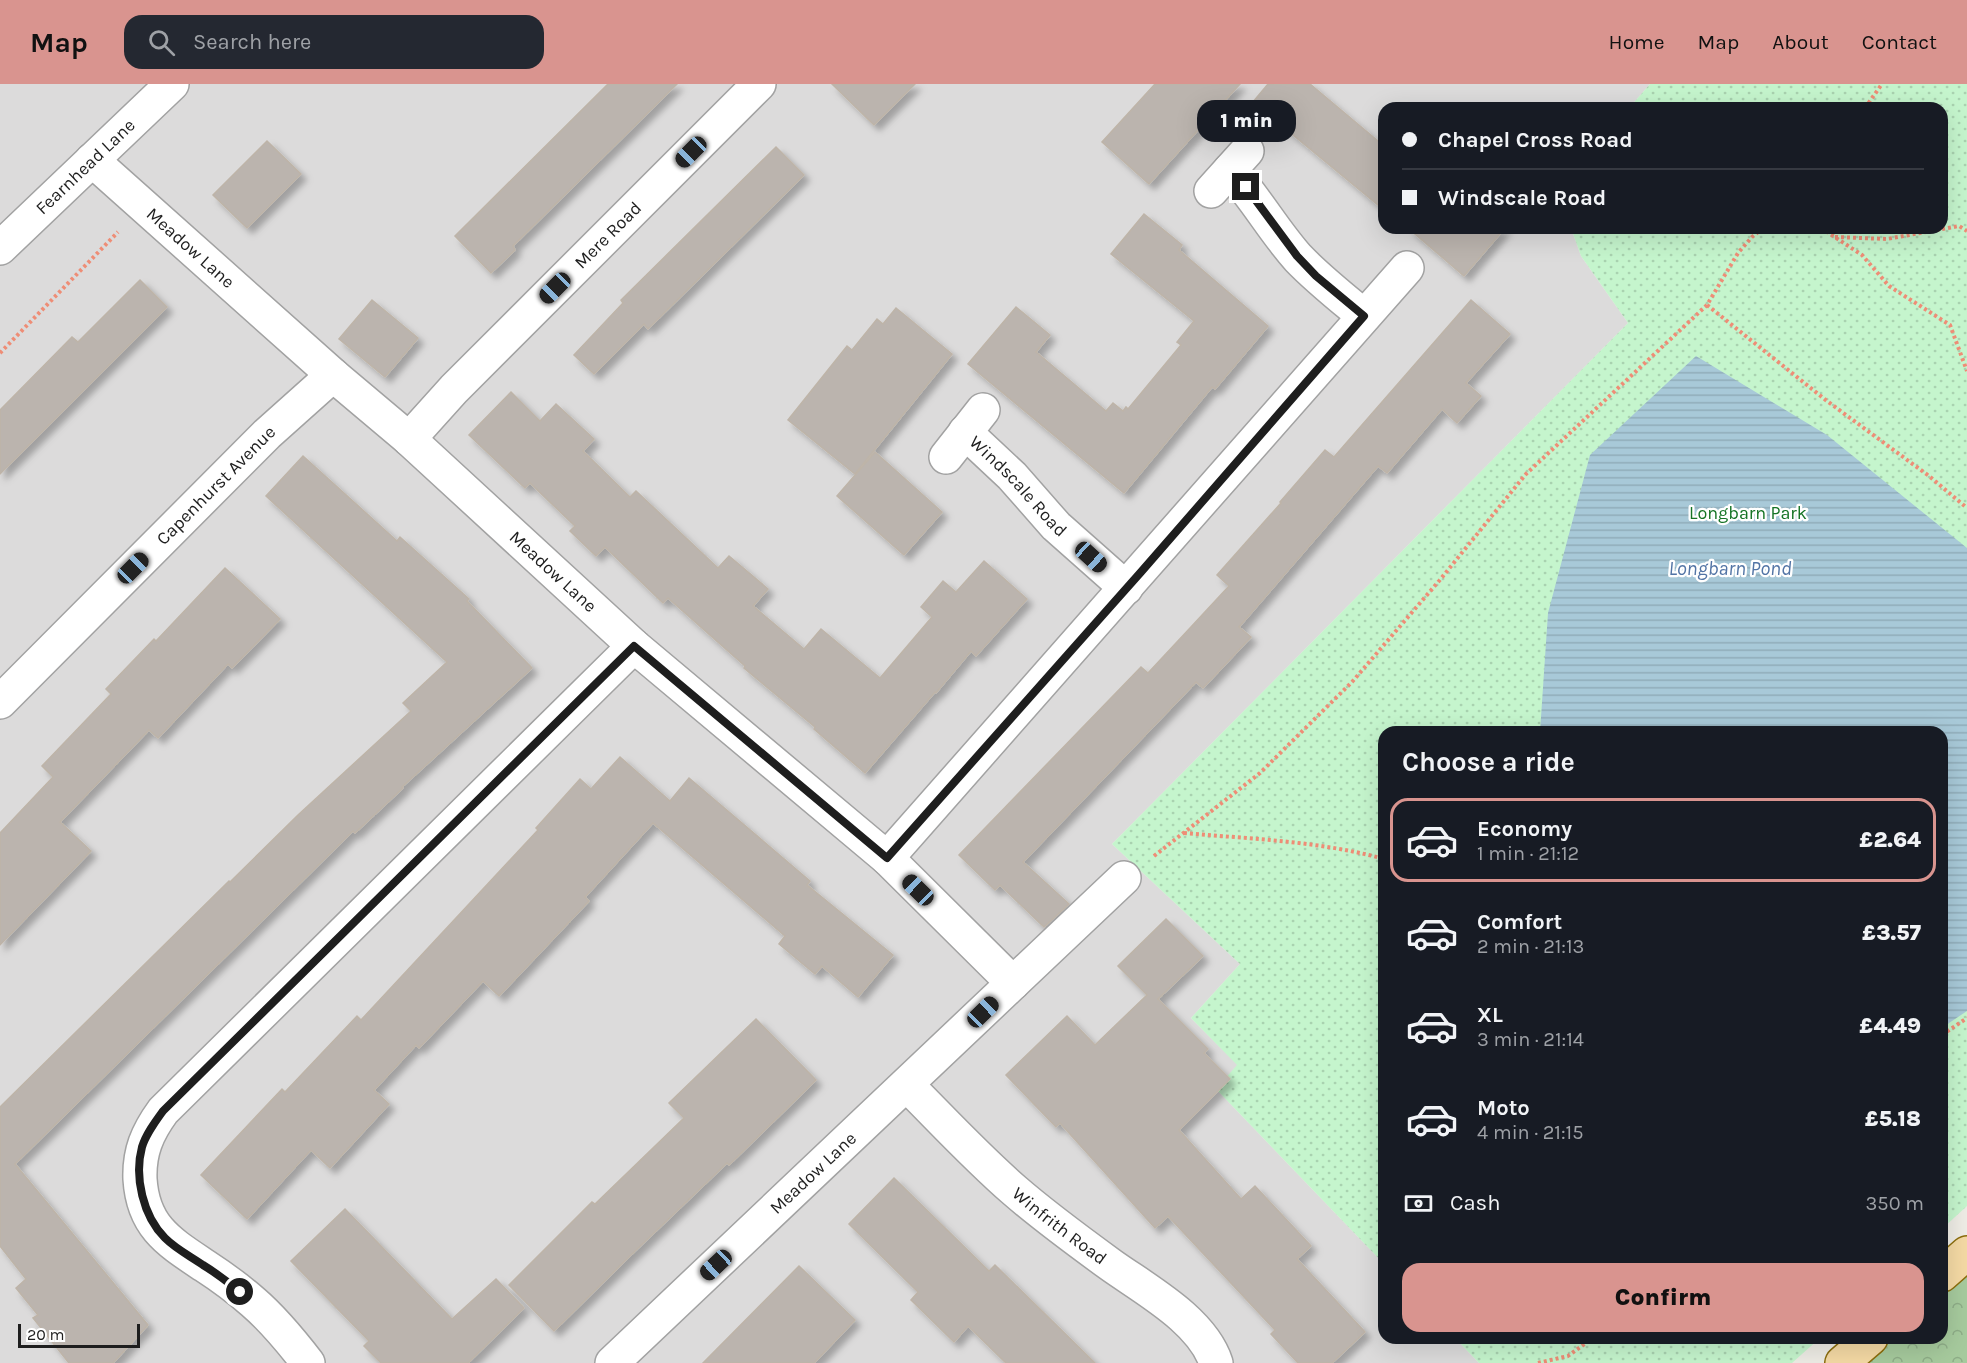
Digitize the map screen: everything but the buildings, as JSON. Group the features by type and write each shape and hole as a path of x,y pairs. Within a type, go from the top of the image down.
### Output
{"main road":[{"path":"1948,1270 1967,1253"},
{"path":"1842,1363 1863,1344"}],"street":[{"name":"Fearnhead Lane","path":"0,248 172,84"},
{"name":"Mere Road","path":"409,439 462,381 759,84"},
{"name":"Meadow Lane","path":"92,160 333,375 409,439 634,646 887,858 1013,983"},
{"path":"1229,170 1246,187 1297,256 1316,276 1364,316"},
{"path":"887,858 1407,268"},
{"name":"Capenhurst Avenue","path":"0,702 267,434 333,375"},
{"name":"Windscale Road","path":"965,433 1012,476 1056,526 1126,588"},
{"path":"308,1363 268,1315 228,1282 178,1250 164,1237 152,1221 145,1205 140,1166 142,1147 163,1111 634,646"},
{"name":"Meadow Lane","path":"612,1363 1124,878"},
{"name":"Winfrith Road","path":"907,1085 981,1160 1047,1218 1180,1314 1204,1340 1216,1363"}],"path":[{"path":"1869,102 1881,84"},
{"path":"1948,228 1959,226 1967,231"},
{"path":"0,352 123,227"},
{"path":"1124,878 1260,773 1352,682 1439,581 1526,474 1707,305 1738,253 1756,234"},
{"path":"1830,234 1862,255 1888,286 1950,325 1967,371"},
{"path":"1834,237 1887,239 1915,234"},
{"path":"1707,305 1827,401 1929,476 1967,508"},
{"path":"1184,833 1304,844 1378,857"},
{"path":"1948,1031 1967,1018"},
{"path":"1538,1363 1568,1356 1585,1344"}],"shaded area":[{"path":"0,84 1650,84 1634,102 1378,102 1378,234 1573,234 1581,256 1628,323 1112,844 1240,964 1191,1018 1238,1065 1216,1089 1378,1258 1378,1344 1461,1344 1479,1363 0,1363"}],"green space":[{"name":"Longbarn Park","path":"1650,84 1967,84 1967,1206 1948,1223 1948,726 1378,726 1378,1258 1216,1089 1237,1065 1191,1018 1240,964 1112,844 1628,323 1581,256 1573,234 1948,234 1948,102 1634,102"},
{"path":"1967,1271 1967,1363 1866,1363 1887,1344 1948,1344 1948,1288"},
{"path":"1461,1344 1813,1344 1792,1363 1479,1363"}],"water":[{"name":"Longbarn Pond","path":"1696,356 1827,435 1967,548 1967,1011 1948,1024 1948,726 1540,726 1548,613 1590,455"}],"route":[{"path":"240,1292 205,1266 178,1250 152,1221 145,1205 140,1166 142,1147 151,1128 163,1111 634,646 887,858 1364,316 1316,276 1297,256 1246,187"}]}
